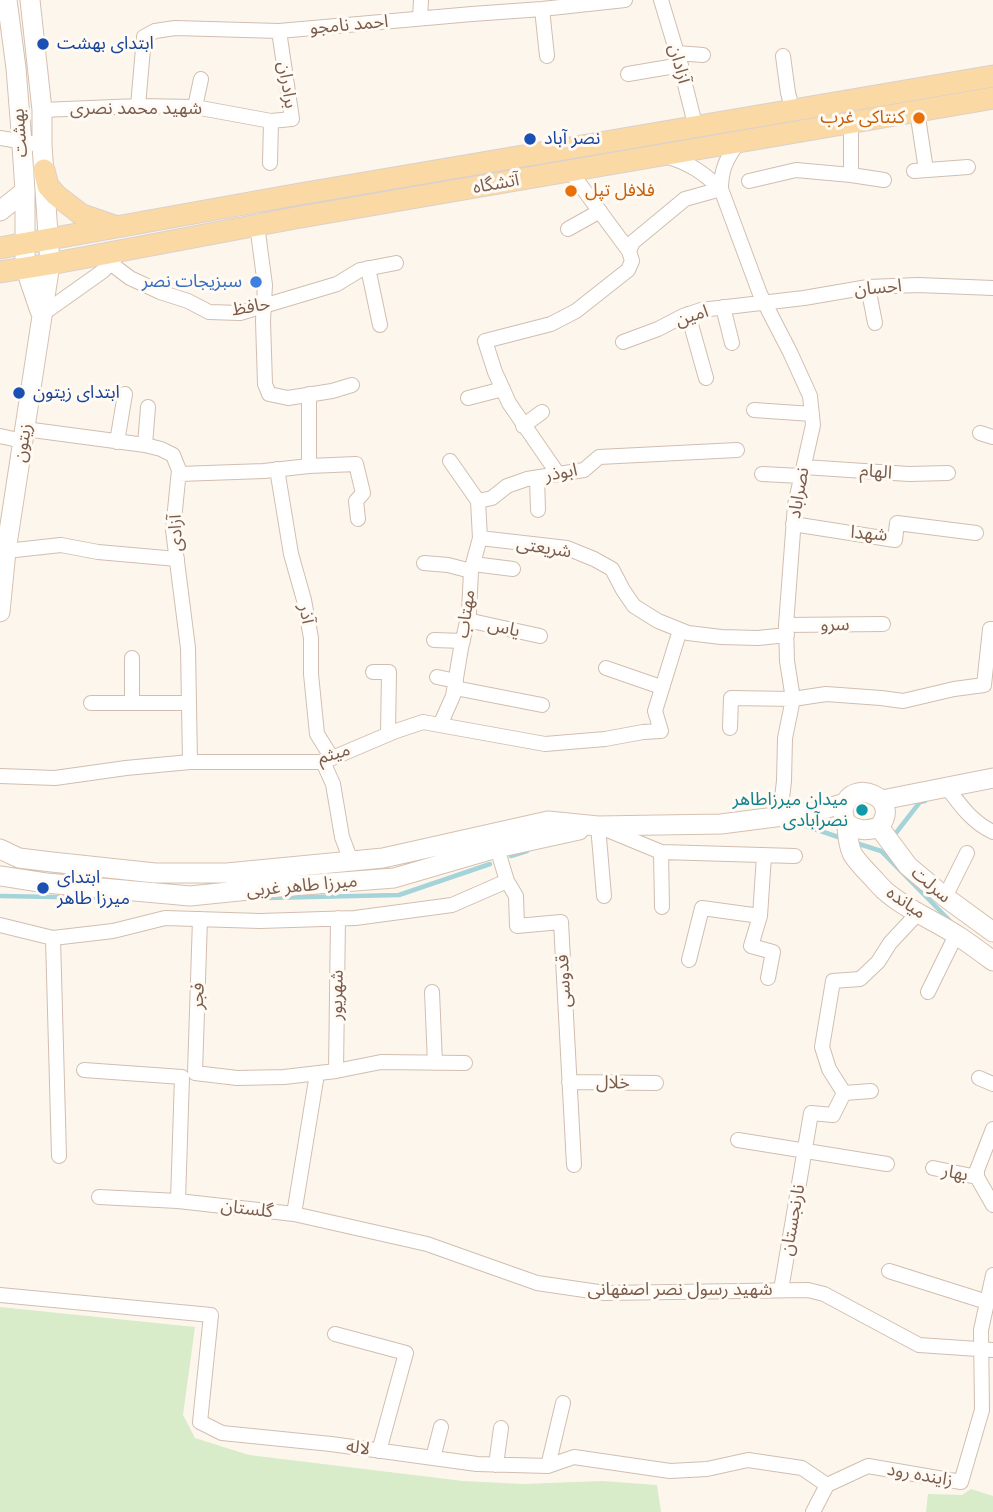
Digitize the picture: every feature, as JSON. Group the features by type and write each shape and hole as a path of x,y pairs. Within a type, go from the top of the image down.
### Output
{"main road":[{"name":"بهشت","path":"30,0 42,110 50,264"},
{"name":"بهشت","path":"4,2 16,68 25,191 25,267"},
{"name":"آتشگاه","path":"0,248 993,76"},
{"name":"آتشگاه","path":"0,272 117,256 257,225 993,97"},
{"path":"44,170 48,186 56,195 82,215 116,226"},
{"path":"0,211 25,191"},
{"name":"زیتون","path":"0,605 50,264"},
{"name":"زیتون","path":"25,267 41,315"},
{"path":"882,815 912,795 993,778"},
{"name":"میرزا طاهر غربی","path":"0,849 19,858 155,873 227,873 383,858 548,821 598,826 721,824 814,812 855,829 864,830 882,815 875,795 868,792 850,797 846,825"},
{"name":"سرلت","path":"882,815 908,866 993,932"},
{"name":"میانده","path":"846,825 854,858 886,891 993,961"},
{"name":"میرزا طاهر غربی","path":"0,876 46,883 190,896 394,878 497,848 598,826"}],"street":[{"path":"420,18 421,0"},
{"name":"احمد نامجو","path":"138,106 144,37 155,31 175,28 279,31 420,18 471,7 542,9 625,0"},
{"name":"آزادان","path":"661,0 696,128"},
{"path":"542,9 547,55"},
{"name":"برادران","path":"271,121 292,119 279,31"},
{"path":"628,74 703,55"},
{"path":"783,57 793,111"},
{"path":"195,107 201,79"},
{"name":"شهید محمد نصری","path":"42,110 138,106 195,107 271,121"},
{"path":"917,111 920,171 968,167"},
{"path":"270,163 271,121"},
{"path":"850,122 851,174"},
{"path":"0,138 42,145"},
{"path":"720,188 720,174 725,161 738,142"},
{"path":"661,155 684,162 702,172 720,188"},
{"path":"749,181 796,170 851,174 884,180"},
{"path":"558,474 523,426 495,372 485,341 551,324 576,310 628,270 632,261 629,251 570,171"},
{"path":"629,251 633,242 685,199 720,188"},
{"name":"نصراباد","path":"720,188 764,302 810,396 812,414 813,425 793,524 786,630 787,662 793,699 785,738 780,816"},
{"path":"568,229 600,211"},
{"path":"257,225 265,285 265,384 269,394 288,398 352,385"},
{"path":"41,315 103,271 117,256"},
{"name":"حافظ","path":"117,256 130,278 160,292 188,301 209,312 240,313 337,284 359,270 396,263"},
{"path":"368,268 380,325"},
{"name":"احسان","path":"764,302 869,287 918,285 993,288"},
{"path":"869,287 875,323"},
{"name":"امین","path":"623,342 701,310 764,302"},
{"path":"723,307 732,343"},
{"path":"688,314 706,378"},
{"path":"468,398 503,389"},
{"path":"117,442 125,394"},
{"path":"309,394 309,466"},
{"path":"145,445 148,407"},
{"path":"754,410 812,414"},
{"path":"523,426 542,412"},
{"path":"0,436 24,435 145,445 173,455 179,474 356,464 363,493 356,501 358,519"},
{"name":"ابوذر","path":"478,501 492,498 506,486 527,479 584,470 599,457 737,450"},
{"path":"450,461 478,501"},
{"name":"آذر","path":"277,469 291,554 311,638 311,674 317,734 328,760 342,837 351,861"},
{"name":"الهام","path":"762,474 948,472"},
{"name":"آزادی","path":"179,474 173,530 188,648 190,762"},
{"path":"537,478 538,510"},
{"name":"مهتاب","path":"440,724 453,696 467,620 472,567 480,538 478,501"},
{"name":"شهدا","path":"793,524 895,540 897,523 976,533"},
{"name":"شریعتی","path":"480,538 567,548 594,559 612,569 634,606 658,621 688,633 758,638 786,630"},
{"path":"6,551 61,545 98,552 177,559"},
{"path":"424,563 513,569"},
{"name":"یاس","path":"467,620 540,636"},
{"name":"سرو","path":"786,630 883,624"},
{"path":"730,727 731,698 793,699 826,694 903,701 984,684 990,629 993,629"},
{"path":"606,668 661,687 680,630"},
{"path":"434,640 463,642"},
{"path":"132,658 132,703"},
{"path":"373,672 389,672 388,734"},
{"path":"437,677 455,684 542,705"},
{"name":"میثم","path":"0,776 55,778 190,762 328,760 423,722 545,744 661,732 655,711 661,687"},
{"path":"91,703 189,703"},
{"path":"946,786 965,813 993,832"},
{"path":"604,896 598,826 661,852 795,856"},
{"name":"قدوسی","path":"497,848 507,881 516,897 517,926 561,922 573,1165"},
{"path":"661,852 662,907"},
{"path":"945,897 967,853"},
{"path":"764,856 760,916 751,946 773,952 768,978"},
{"path":"0,925 53,938 113,930 165,918 260,921 355,918 452,905 507,881"},
{"path":"689,960 702,908 760,916"},
{"path":"871,1091 844,1093 829,1069 822,1047 833,981 860,979 878,962 890,943 918,913"},
{"name":"شهریور","path":"336,1071 338,918"},
{"name":"فجر","path":"200,919 195,1073 237,1078 317,1074"},
{"path":"928,992 957,935"},
{"path":"53,938 59,1156"},
{"path":"432,992 435,1063"},
{"path":"317,1074 381,1062 465,1063"},
{"path":"84,1070 182,1077 178,1201"},
{"name":"گلستان","path":"99,1197 178,1201 294,1214 317,1074"},
{"name":"خلال","path":"569,1082 656,1083"},
{"name":"نارنجستان","path":"781,1290 811,1113 833,1115 844,1093"},
{"path":"993,1129 977,1174 993,1205"},
{"path":"738,1140 887,1164"},
{"name":"بهار","path":"933,1168 993,1174"},
{"name":"شهید رسول نصر اصفهانی","path":"294,1214 428,1244 537,1283 605,1293 808,1290 824,1294 919,1345 986,1350"},
{"path":"889,1271 987,1301"},
{"name":"زاینده رود","path":"827,1485 868,1466 961,1482 986,1423 982,1410 986,1350 981,1330 993,1275"},
{"name":"لاله","path":"0,1295 211,1315 200,1422 222,1433 496,1465 548,1466 573,1457 670,1471 707,1469 748,1460 802,1468 827,1485"},
{"path":"335,1334 406,1353 379,1451"},
{"path":"548,1466 563,1403"},
{"path":"433,1458 441,1427"},
{"path":"496,1465 501,1428"},
{"path":"813,1512 827,1485"}],"green space":[{"path":"0,1307 195,1327 183,1415 195,1438 249,1455 463,1481 524,1484 602,1481 657,1485 661,1512 0,1512"},
{"path":"971,1489 993,1496 993,1512 926,1512 928,1494 962,1495"}],"waterway":[{"path":"892,838 920,802 925,801"},
{"path":"789,824 800,824 841,838"},
{"path":"856,843 881,851 950,921"},
{"path":"511,856 527,851"},
{"path":"267,898 399,895 490,864"},
{"path":"0,896 108,898"}],"place":[{"name":"ابتدای بهشت","path":"43,44"},
{"name":"کنتاکی غرب","path":"919,118"},
{"name":"نصر آباد","path":"530,139"},
{"name":"فلافل تپل","path":"571,191"},
{"name":"سبزیجات نصر","path":"256,282"},
{"name":"ابتدای زیتون","path":"19,393"},
{"name":"میدان میرزاطاهر نصرآبادی","path":"862,810"},
{"name":"ابتدای میرزا طاهر","path":"43,888"}]}
